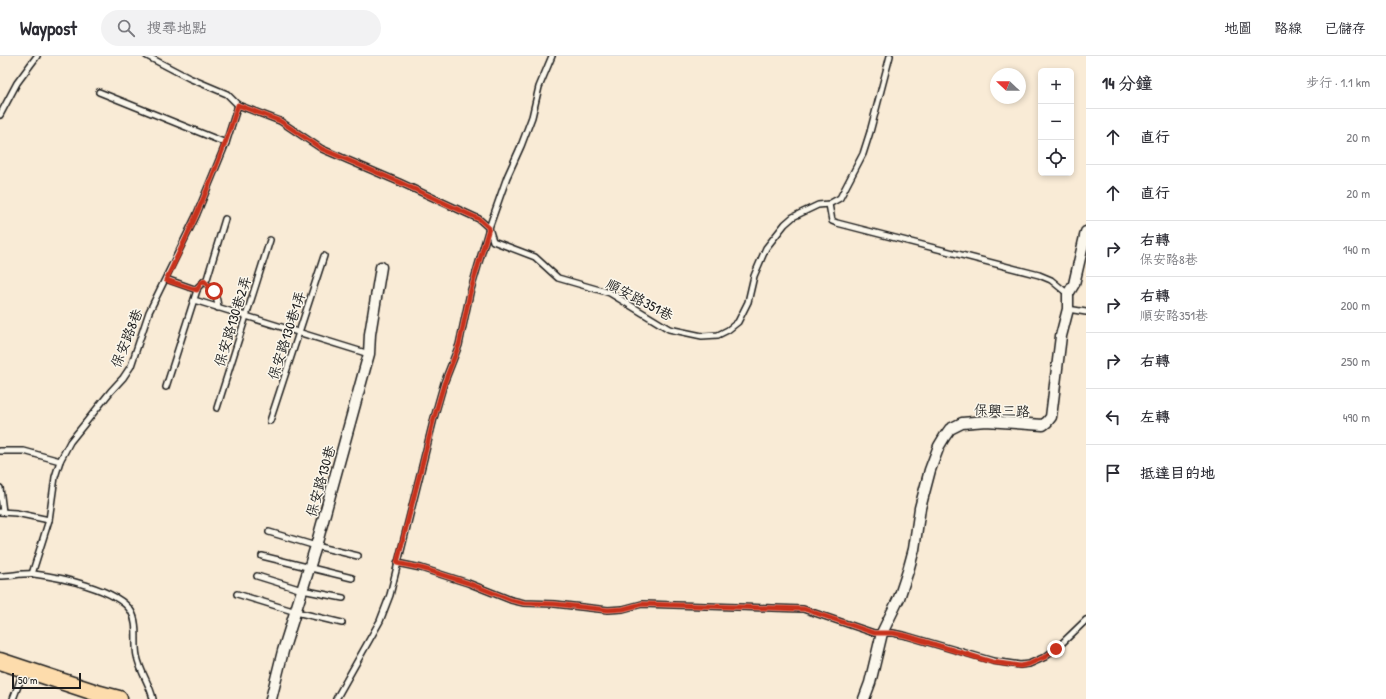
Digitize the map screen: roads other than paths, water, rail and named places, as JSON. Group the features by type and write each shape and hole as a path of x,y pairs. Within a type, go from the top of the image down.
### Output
{"main road":[{"path":"0,661 119,699"},
{"path":"0,671 86,699"}],"street":[{"name":"保興三路","path":"864,699 870,683 882,633 899,598 908,571 914,549 920,508 930,470 944,436 950,429 962,423 986,421 1035,425 1048,422 1051,417 1061,336 1068,309 1068,294 1074,284 1086,232"},
{"name":"保安路130巷","path":"271,699 283,651 316,546 354,412 368,354 381,267"}],"lane":[{"path":"0,115 17,83 37,56"},
{"name":"順安路351巷","path":"147,56 190,78 227,94 238,105 280,121 322,149 399,182 479,219 489,228 493,241 535,257 558,278 610,294 669,330 702,336 718,335 728,330 738,322 748,302 754,276 766,248 785,224 793,217 812,208 829,204 840,198 863,154 890,56"},
{"path":"336,699 380,621 390,595 434,418 444,384 459,345 470,293 489,228 507,177 532,118 539,87 552,56"},
{"path":"100,92 226,143"},
{"name":"保安路8巷","path":"32,574 49,520 55,477 60,461 70,442 123,378 131,366 149,312 196,216 226,143 238,105"},
{"path":"829,204 832,221 837,224 1039,275 1051,280 1068,294"},
{"path":"166,387 197,290 200,284 207,278 225,219"},
{"name":"保安路130巷2弄","path":"217,408 270,240"},
{"name":"保安路130巷1弄","path":"270,420 324,256"},
{"path":"166,280 197,290"},
{"path":"204,281 214,291 218,308"},
{"path":"194,300 368,354"},
{"path":"1068,309 1086,312"},
{"path":"0,451 24,451 60,461"},
{"path":"0,488 2,512 49,520"},
{"path":"269,532 316,546 358,556"},
{"path":"262,556 352,578"},
{"path":"397,563 428,570 468,583 511,600 524,603 555,604 608,610 623,609 642,604 794,608 813,612 874,633 907,636 992,662 1020,666 1045,657 1056,649 1086,620"},
{"path":"0,576 32,574 86,584 118,599 126,605 132,613 134,621 137,655 140,669 151,690 153,699"},
{"path":"256,576 302,590 343,598"},
{"path":"237,594 296,612 342,623"},
{"path":"13,699 21,678"}]}
